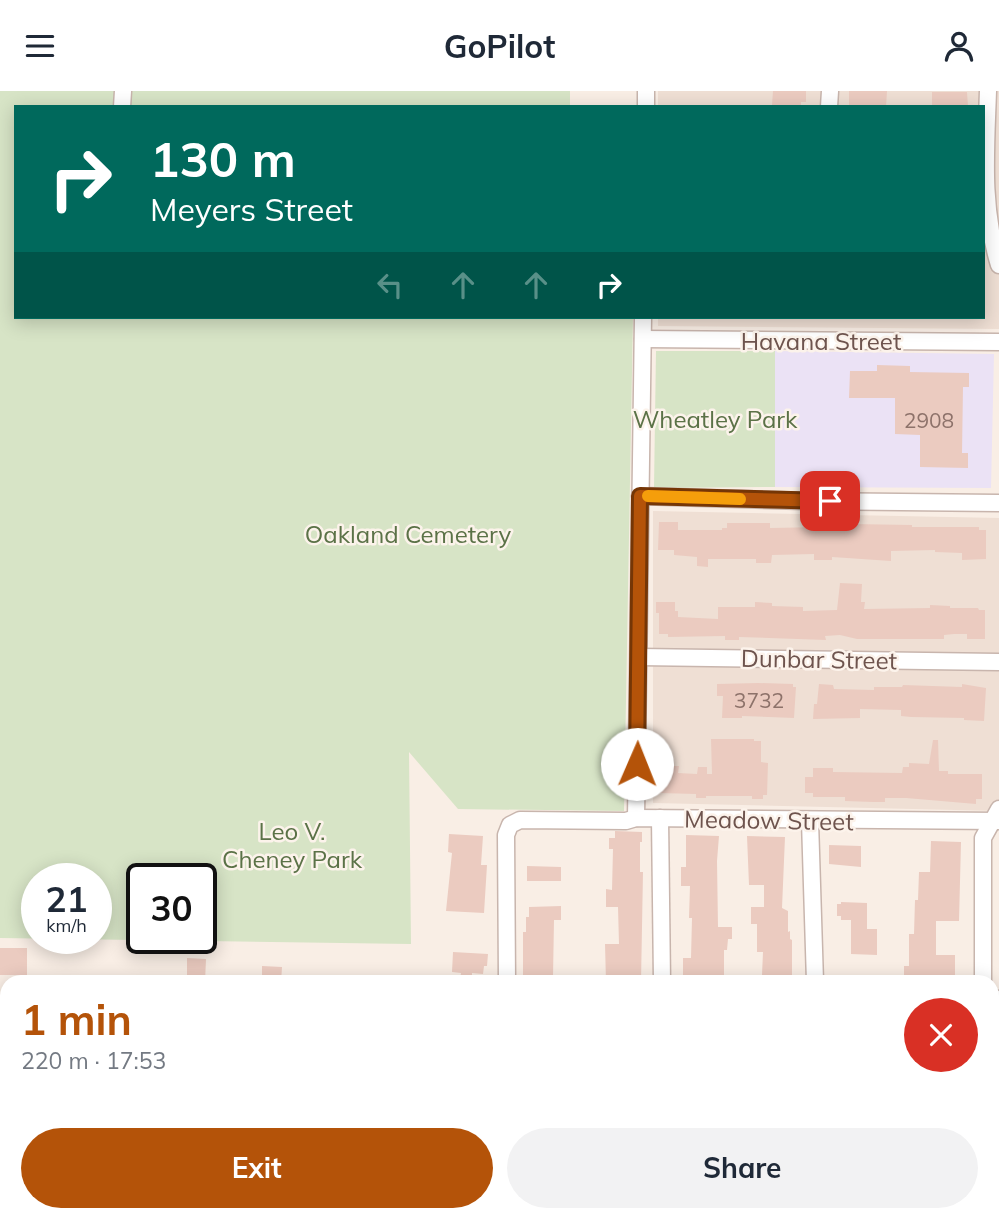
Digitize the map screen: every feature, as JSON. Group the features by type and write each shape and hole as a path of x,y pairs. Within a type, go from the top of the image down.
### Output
{"street":[{"path":"988,91 985,193 991,240 999,265"},
{"path":"636,818 643,319"},
{"name":"Havana Street","path":"643,339 999,342"},
{"path":"640,496 999,503"},
{"name":"Dunbar Street","path":"639,657 999,662"},
{"path":"983,975 983,838 997,817"},
{"name":"Meadow Street","path":"506,975 506,835 510,825 520,820 626,821 636,818 660,818 810,821 997,817"},
{"path":"660,818 662,975"},
{"path":"810,821 815,975"}],"shaded area":[{"path":"658,91 999,91 999,329 658,326 658,319 985,319 985,105 658,105"},
{"path":"775,351 994,354 991,488 775,487"},
{"path":"653,511 999,518 999,811 653,803"}],"green space":[{"name":"Oakland Cemetery","path":"0,91 570,91 570,105 14,105 14,319 633,319 624,811 458,809 409,752 411,944 217,941 217,863 126,863 126,940 112,940 112,863 21,863 21,938 0,938"},
{"name":"Wheatley Park","path":"656,351 775,351 775,487 654,488"}],"building":[{"path":"773,91 806,91 806,102 801,102 801,105 772,105"},
{"path":"849,91 887,91 886,105 849,105"},
{"path":"932,92 967,92 968,105 932,105"},
{"path":"877,365 910,366 910,372 969,373 969,387 963,387 962,453 968,453 968,468 920,467 920,435 895,434 895,398 849,398 850,371 877,371"},
{"path":"659,522 678,522 678,530 722,530 727,528 727,523 770,523 770,528 823,527 823,530 851,529 851,524 979,527 979,530 986,530 986,559 962,560 962,553 935,550 891,551 891,561 832,557 832,560 814,560 814,554 772,555 771,563 756,563 756,559 708,559 708,567 697,566 697,557 674,555 674,550 658,550"},
{"path":"840,583 862,584 861,602 865,602 864,609 930,608 930,605 985,610 985,639 967,639 967,634 954,634 944,635 944,639 857,639 840,635 825,636 826,640 739,637 739,640 725,640 725,636 668,637 668,634 659,634 656,602 675,602 678,617 718,619 718,607 755,607 755,602 772,603 772,606 803,607 803,611 837,610"},
{"path":"717,684 793,684 793,687 796,687 794,718 722,718 723,696 717,696"},
{"path":"819,684 833,685 834,689 874,690 874,687 903,685 962,687 962,684 986,688 984,721 911,717 901,716 901,710 860,709 860,718 813,719"},
{"path":"711,739 761,741 761,762 768,763 767,795 763,795 763,799 752,799 752,796 696,798 696,794 659,793 659,766 679,766 678,773 697,774 698,767 707,767 707,774 712,774"},
{"path":"933,740 938,740 939,771 948,771 948,774 982,774 982,799 976,799 976,804 906,798 885,798 885,802 845,801 845,797 813,797 813,793 805,793 805,777 813,777 813,768 833,768 833,772 902,773 903,767 909,767 909,763 929,764"},
{"path":"615,831 642,832 641,975 606,975 605,944 619,944 618,907 606,907 606,889 612,890 613,849 609,849 609,838 615,838"},
{"path":"449,834 483,836 481,865 487,865 484,913 446,911 452,853 448,852"},
{"path":"686,835 719,836 718,927 732,927 732,939 728,939 727,950 724,950 724,975 683,975 683,958 691,958 692,918 689,918 690,886 681,886 681,867 686,867"},
{"path":"747,836 785,837 782,908 788,911 788,932 790,931 792,940 792,975 762,975 763,952 757,952 757,924 751,924 751,907 764,907 764,885 749,885"},
{"path":"931,841 961,842 959,921 936,921 936,955 955,955 955,975 904,975 904,966 909,966 909,934 914,934 919,872 930,872"},
{"path":"829,845 861,846 861,867 829,864"},
{"path":"527,866 561,867 561,881 527,881"},
{"path":"867,903 867,929 877,929 877,955 851,954 851,920 841,920 841,916 837,916 837,904"},
{"path":"561,906 561,920 554,920 553,975 523,975 523,932 526,932 529,907"},
{"path":"0,948 21,948 21,954 27,954 27,975 0,975"},
{"path":"453,952 488,954 483,974 461,975 452,972"},
{"path":"187,958 206,959 205,975 187,975"},
{"path":"262,966 282,967 281,975 262,975"}],"slow traffic":[{"path":"648,496 740,499"}],"route":[{"path":"637,764 640,496 830,501"}],"park label":[{"name":"Leo V. Cheney Park","path":"292,845"}]}
